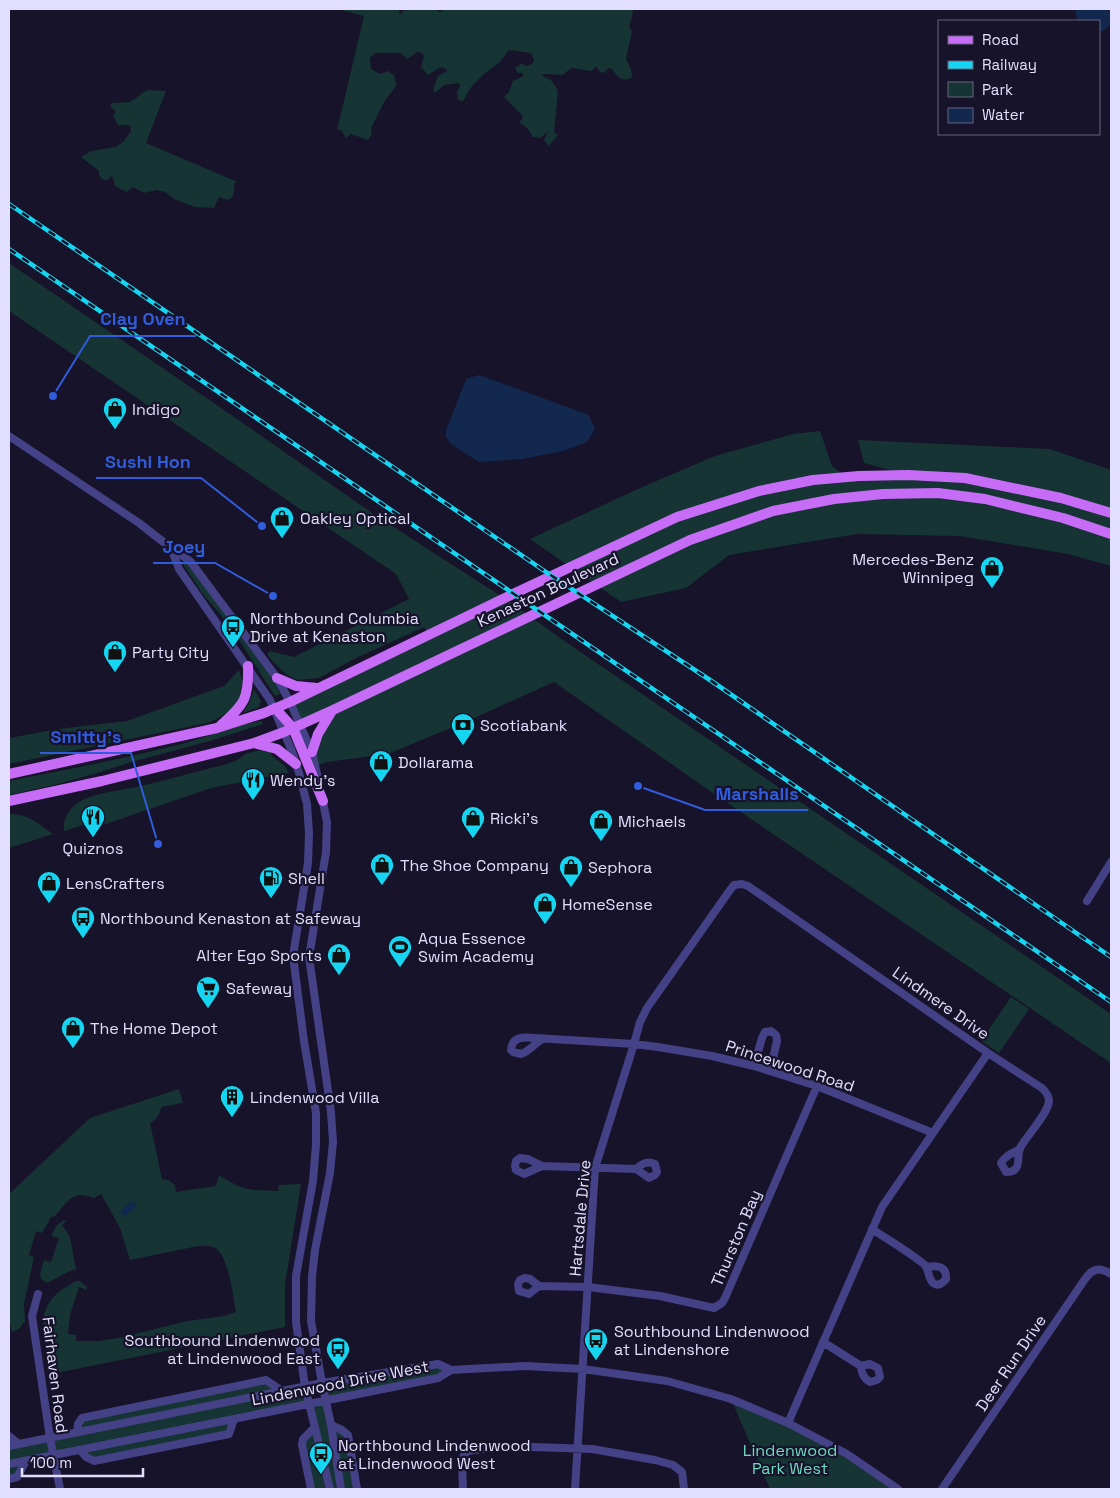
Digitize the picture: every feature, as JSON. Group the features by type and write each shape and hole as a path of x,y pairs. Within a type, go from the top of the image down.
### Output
{"main road":[{"name":"Kenaston Boulevard","path":"9,774 217,728 290,702 676,517 759,491 813,480 859,476 908,475 965,478 1061,498 1111,513"},
{"name":"Kenaston Boulevard","path":"9,801 102,781 254,743 333,710 690,540 773,511 834,499 883,494 938,492 986,499 1063,518 1111,534"},
{"path":"217,728 241,707 246,698 248,666"},
{"path":"277,678 296,686 318,688"},
{"path":"274,708 292,728 323,801"},
{"path":"312,752 318,734 333,710"},
{"path":"254,743 277,749 296,764"}],"street":[{"path":"9,436 139,523 190,561 277,678 290,702 296,764 307,804 309,833 308,863 293,956 316,1113 313,1181 296,1276 296,1322 306,1387 330,1489"},
{"path":"171,548 179,569 248,666 274,708"},
{"path":"292,728 312,752 326,822 326,852 309,957 332,1127 330,1173 315,1250 311,1321 341,1489"},
{"path":"1087,900 1111,862"},
{"name":"Lindmere Drive","path":"634,1044 640,1022 647,1008 730,890 734,885 742,884 748,886 988,1053 882,1207 788,1423"},
{"path":"754,1066 765,1032 771,1032 776,1035 777,1042 770,1071"},
{"name":"Princewood Road","path":"543,1038 634,1044 712,1056 754,1066 817,1086 933,1132"},
{"name":"Hartsdale Drive","path":"576,1489 595,1168 634,1044"},
{"path":"988,1053 1042,1088 1048,1096 1049,1105 1020,1149"},
{"name":"Thurston Bay","path":"539,1286 588,1287 660,1296 714,1308 722,1304 817,1086"},
{"path":"542,1166 636,1169"},
{"path":"872,1229 927,1267"},
{"name":"Deer Run Drive","path":"942,1489 1091,1271 1101,1269 1111,1274"},
{"name":"Fairhaven Road","path":"38,1294 32,1316 50,1438 60,1489"},
{"path":"823,1342 861,1366"},
{"name":"Lindenwood Drive West","path":"9,1446 322,1383 438,1364 450,1370 525,1366 582,1369 667,1381 731,1399 788,1423 847,1454 898,1489"},
{"name":"Lindenwood Drive West","path":"9,1464 438,1378 450,1370"},
{"name":"Lindenwood Drive West","path":"77,1432 78,1424 82,1418 266,1380 282,1391"},
{"name":"Lindenwood Drive West","path":"80,1450 89,1460 94,1461 229,1434 234,1419"},
{"path":"331,1425 348,1435 357,1489"},
{"path":"310,1489 302,1445 304,1439 315,1427"},
{"path":"9,1436 19,1444"},
{"path":"463,1489 462,1461 468,1451 488,1448 578,1447 615,1452 673,1464 682,1472 684,1489"},
{"path":"9,1479 17,1477 26,1460"}],"green space":[{"path":"338,9 399,9 400,15 405,9 437,9 441,12 442,9 633,9 629,26 632,31 626,59 631,69 632,77 626,80 617,76 611,68 604,73 600,72 596,66 592,71 571,68 563,75 541,75 552,81 558,91 554,132 558,135 549,146 544,140 548,132 540,138 533,137 528,129 519,122 523,118 522,115 504,97 509,92 513,81 523,76 523,73 518,73 515,68 522,63 526,66 532,64 534,60 531,53 509,50 500,62 472,86 463,101 458,100 457,91 460,87 459,83 444,85 435,93 433,90 438,76 447,71 441,67 428,75 421,67 424,56 422,53 418,52 407,59 400,53 375,53 370,58 371,69 380,74 388,71 394,75 396,86 384,102 371,128 372,134 368,140 351,134 346,138 341,130 337,130 364,16"},
{"path":"147,90 166,91 146,143 240,183 236,182 234,185 234,194 230,199 219,197 214,208 195,207 157,190 144,193 133,187 127,192 115,186 112,175 108,180 104,180 99,176 99,171 81,157 91,151 116,147 124,141 131,131 130,125 118,125 113,116 116,112 110,106 112,103 130,102"},
{"path":"9,263 375,515 504,598 1111,1014 1111,1063 723,800 554,682 388,754 327,762 316,766 312,752 332,711 300,725 290,702 428,634 424,627 354,659 319,678 298,680 287,675 267,654 270,651 294,657 409,599 396,574 9,311"},
{"path":"820,431 832,466 847,477 905,474 864,463 858,440 1050,449 1111,470 1111,566 1068,554 960,536 857,534 729,555 686,588 621,602 530,539 640,488 715,456 793,434"},
{"path":"181,561 188,564 210,588 274,680 280,694 275,696 230,626 202,593"},
{"path":"239,670 243,683 242,699 223,715 207,723 9,764 9,738 58,729 127,721 224,686"},
{"path":"254,689 261,701 259,707 243,713 249,703"},
{"path":"262,721 263,724 210,741 58,784 9,795 9,781 156,750 241,725"},
{"path":"265,750 272,752 271,755 285,766 289,773 211,788 106,824 93,822 64,831 65,818 70,810 85,799 98,794 132,788 222,765 233,762 245,754"},
{"path":"9,814 27,817 53,834 9,848"},
{"path":"1011,997 1029,1009 999,1053 981,1041"},
{"path":"179,1089 183,1103 161,1107 158,1116 150,1123 162,1179 168,1180 175,1185 176,1192 216,1186 219,1175 241,1187 253,1190 278,1191 279,1185 301,1184 285,1285 285,1327 51,1374 43,1321 44,1315 48,1304 55,1295 75,1281 80,1281 87,1287 87,1290 79,1287 70,1315 68,1334 76,1335 76,1341 99,1341 118,1338 187,1321 224,1316 236,1312 225,1261 217,1249 210,1246 198,1246 130,1260 120,1228 101,1194 94,1198 80,1195 67,1201 55,1216 51,1217 42,1233 36,1231 29,1255 34,1257 24,1304 25,1321 20,1328 12,1332 9,1318 9,1194 90,1118"},
{"path":"64,1220 66,1221 62,1225 70,1237 76,1269 47,1283 41,1279 40,1274 44,1260 51,1262 59,1238 51,1236 57,1225"},
{"path":"438,1364 451,1370 438,1378 326,1401 331,1425 348,1435 357,1489 311,1489 302,1445 315,1427 310,1404 234,1419 229,1434 94,1461 80,1450 26,1460 17,1477 9,1479 9,1436 19,1444 77,1432 82,1418 266,1380 282,1391 305,1387 310,1403 325,1400 322,1383"},
{"name":"Lindenwood Park West","path":"731,1399 847,1454 898,1489 770,1489"}],"water":[{"path":"1075,9 1111,9 1111,25 1103,31 1100,32 1100,20 1077,20"},
{"path":"479,375 589,415 595,429 587,442 563,451 522,459 479,462 451,444 446,437 446,431 466,379"},
{"path":"131,1201 137,1206 125,1217 120,1212"}],"railway":[{"path":"9,204 543,570 710,680 1111,957"},
{"path":"9,249 1111,1002"}],"place":[{"name":"Clay Oven","path":"53,396"},
{"name":"Indigo","path":"115,430"},
{"name":"Sushi Hon","path":"262,526"},
{"name":"Oakley Optical","path":"282,539"},
{"name":"Mercedes-Benz Winnipeg","path":"992,589"},
{"name":"Joey","path":"273,596"},
{"name":"Northbound Columbia Drive at Kenaston","path":"233,648"},
{"name":"Party City","path":"115,673"},
{"name":"Scotiabank","path":"463,746"},
{"name":"Dollarama","path":"381,783"},
{"name":"Marshalls","path":"638,786"},
{"name":"Wendy's","path":"253,801"},
{"name":"Quiznos","path":"93,838"},
{"name":"Ricki's","path":"473,839"},
{"name":"Michaels","path":"601,842"},
{"name":"Smitty's","path":"158,844"},
{"name":"The Shoe Company","path":"382,886"},
{"name":"Sephora","path":"571,888"},
{"name":"Shell","path":"271,899"},
{"name":"LensCrafters","path":"49,904"},
{"name":"HomeSense","path":"545,925"},
{"name":"Northbound Kenaston at Safeway","path":"83,939"},
{"name":"Aqua Essence Swim Academy","path":"400,968"},
{"name":"Alter Ego Sports","path":"339,976"},
{"name":"Safeway","path":"208,1009"},
{"name":"The Home Depot","path":"73,1049"},
{"name":"Lindenwood Villa","path":"232,1118"},
{"name":"Southbound Lindenwood at Lindenshore","path":"596,1361"},
{"name":"Southbound Lindenwood at Lindenwood East","path":"338,1370"},
{"name":"Northbound Lindenwood at Lindenwood West","path":"321,1475"}]}
